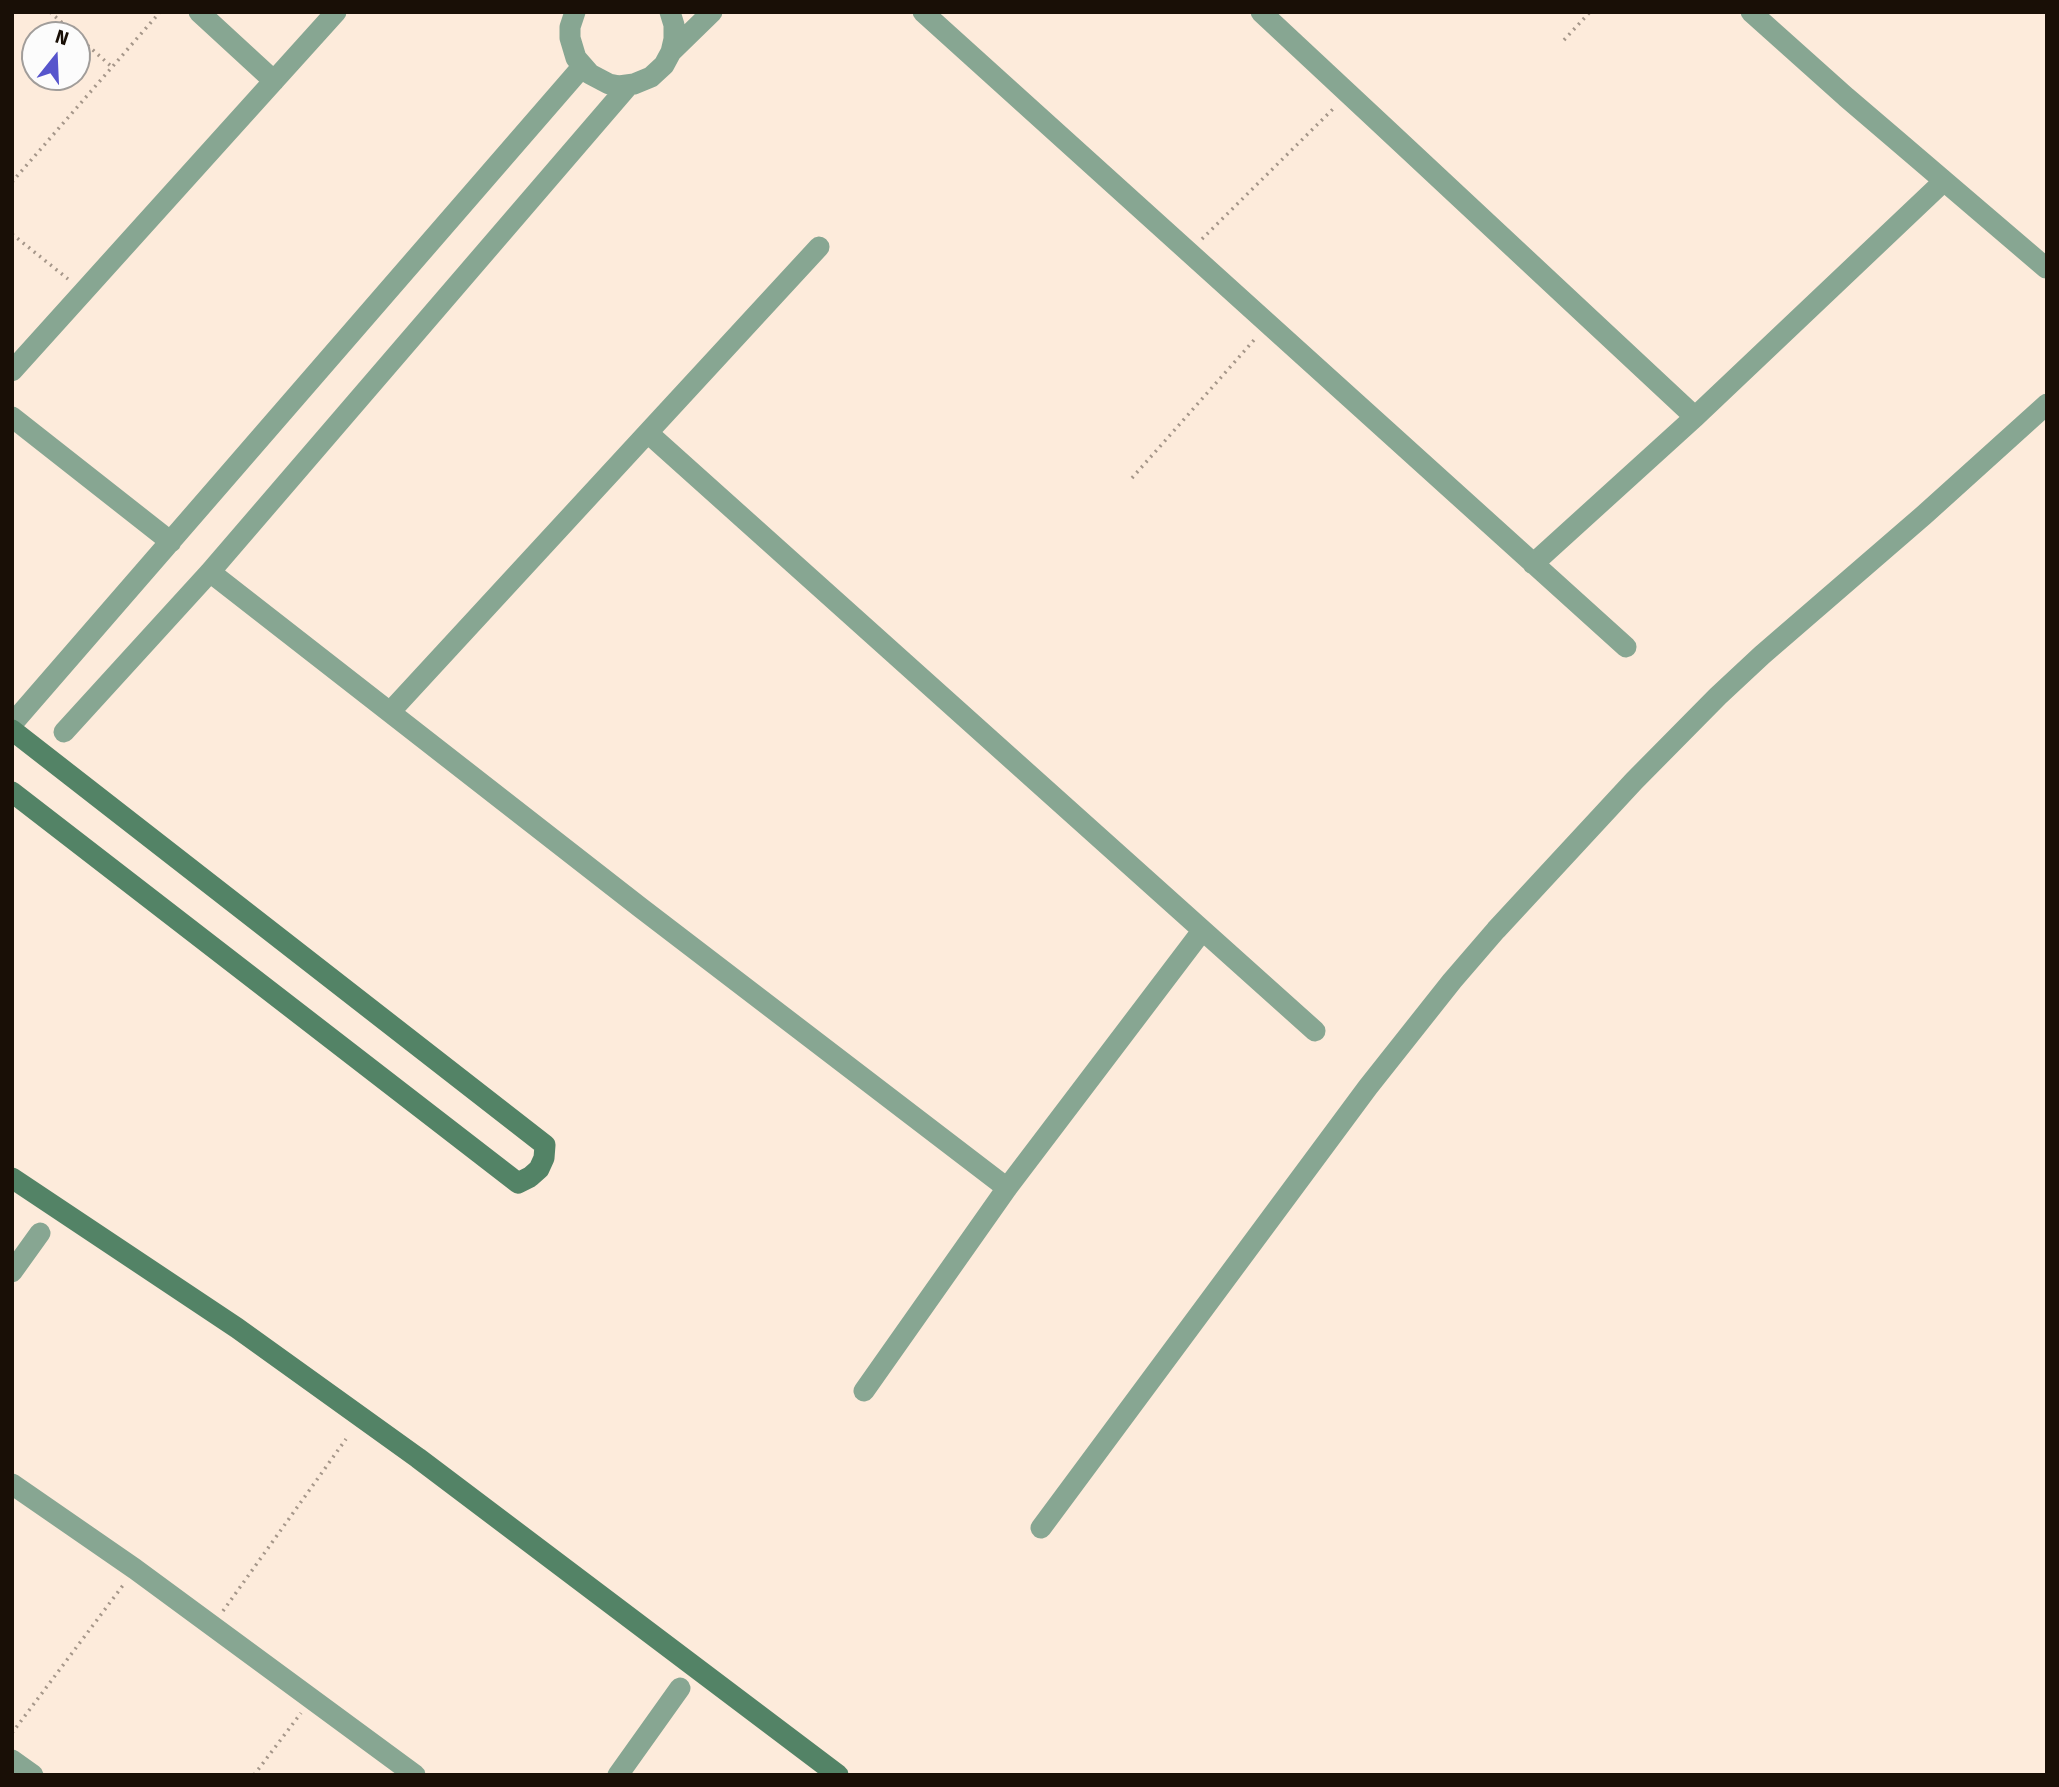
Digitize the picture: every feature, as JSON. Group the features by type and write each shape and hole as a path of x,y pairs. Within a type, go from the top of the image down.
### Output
{"street":[{"path":"199,12 274,81"},
{"path":"12,371 336,12"},
{"path":"553,12 573,20 572,48 582,67 608,84 629,85 651,77 664,65 674,38 670,12"},
{"path":"671,52 712,12"},
{"path":"923,12 1626,647"},
{"path":"1261,12 1695,417"},
{"path":"1751,12 2046,268"},
{"path":"12,792 518,1183 539,1169 544,1158 545,1145 12,727 582,67"},
{"path":"64,732 210,572 629,85"},
{"path":"1532,564 1695,417 1944,181"},
{"path":"390,712 820,247"},
{"path":"1041,1528 1368,1087 1496,930 1591,826 1718,696 2047,404"},
{"path":"12,417 171,542"},
{"path":"648,433 1315,1031"},
{"path":"210,572 641,908 1007,1188"},
{"path":"864,1391 1007,1188 1202,931"},
{"path":"12,1178 237,1328 418,1458 838,1775"},
{"path":"12,1272 40,1233"},
{"path":"12,1484 213,1625 415,1775"},
{"path":"618,1775 680,1688"},
{"path":"12,1760 33,1775"}],"path":[{"path":"12,182 160,12"},
{"path":"1564,40 1590,12"},
{"path":"91,49 112,67"},
{"path":"1188,252 1348,94"},
{"path":"12,234 84,292"},
{"path":"1132,478 1268,325"},
{"path":"213,1625 346,1439"},
{"path":"12,1733 135,1569"},
{"path":"254,1775 313,1698"}]}
